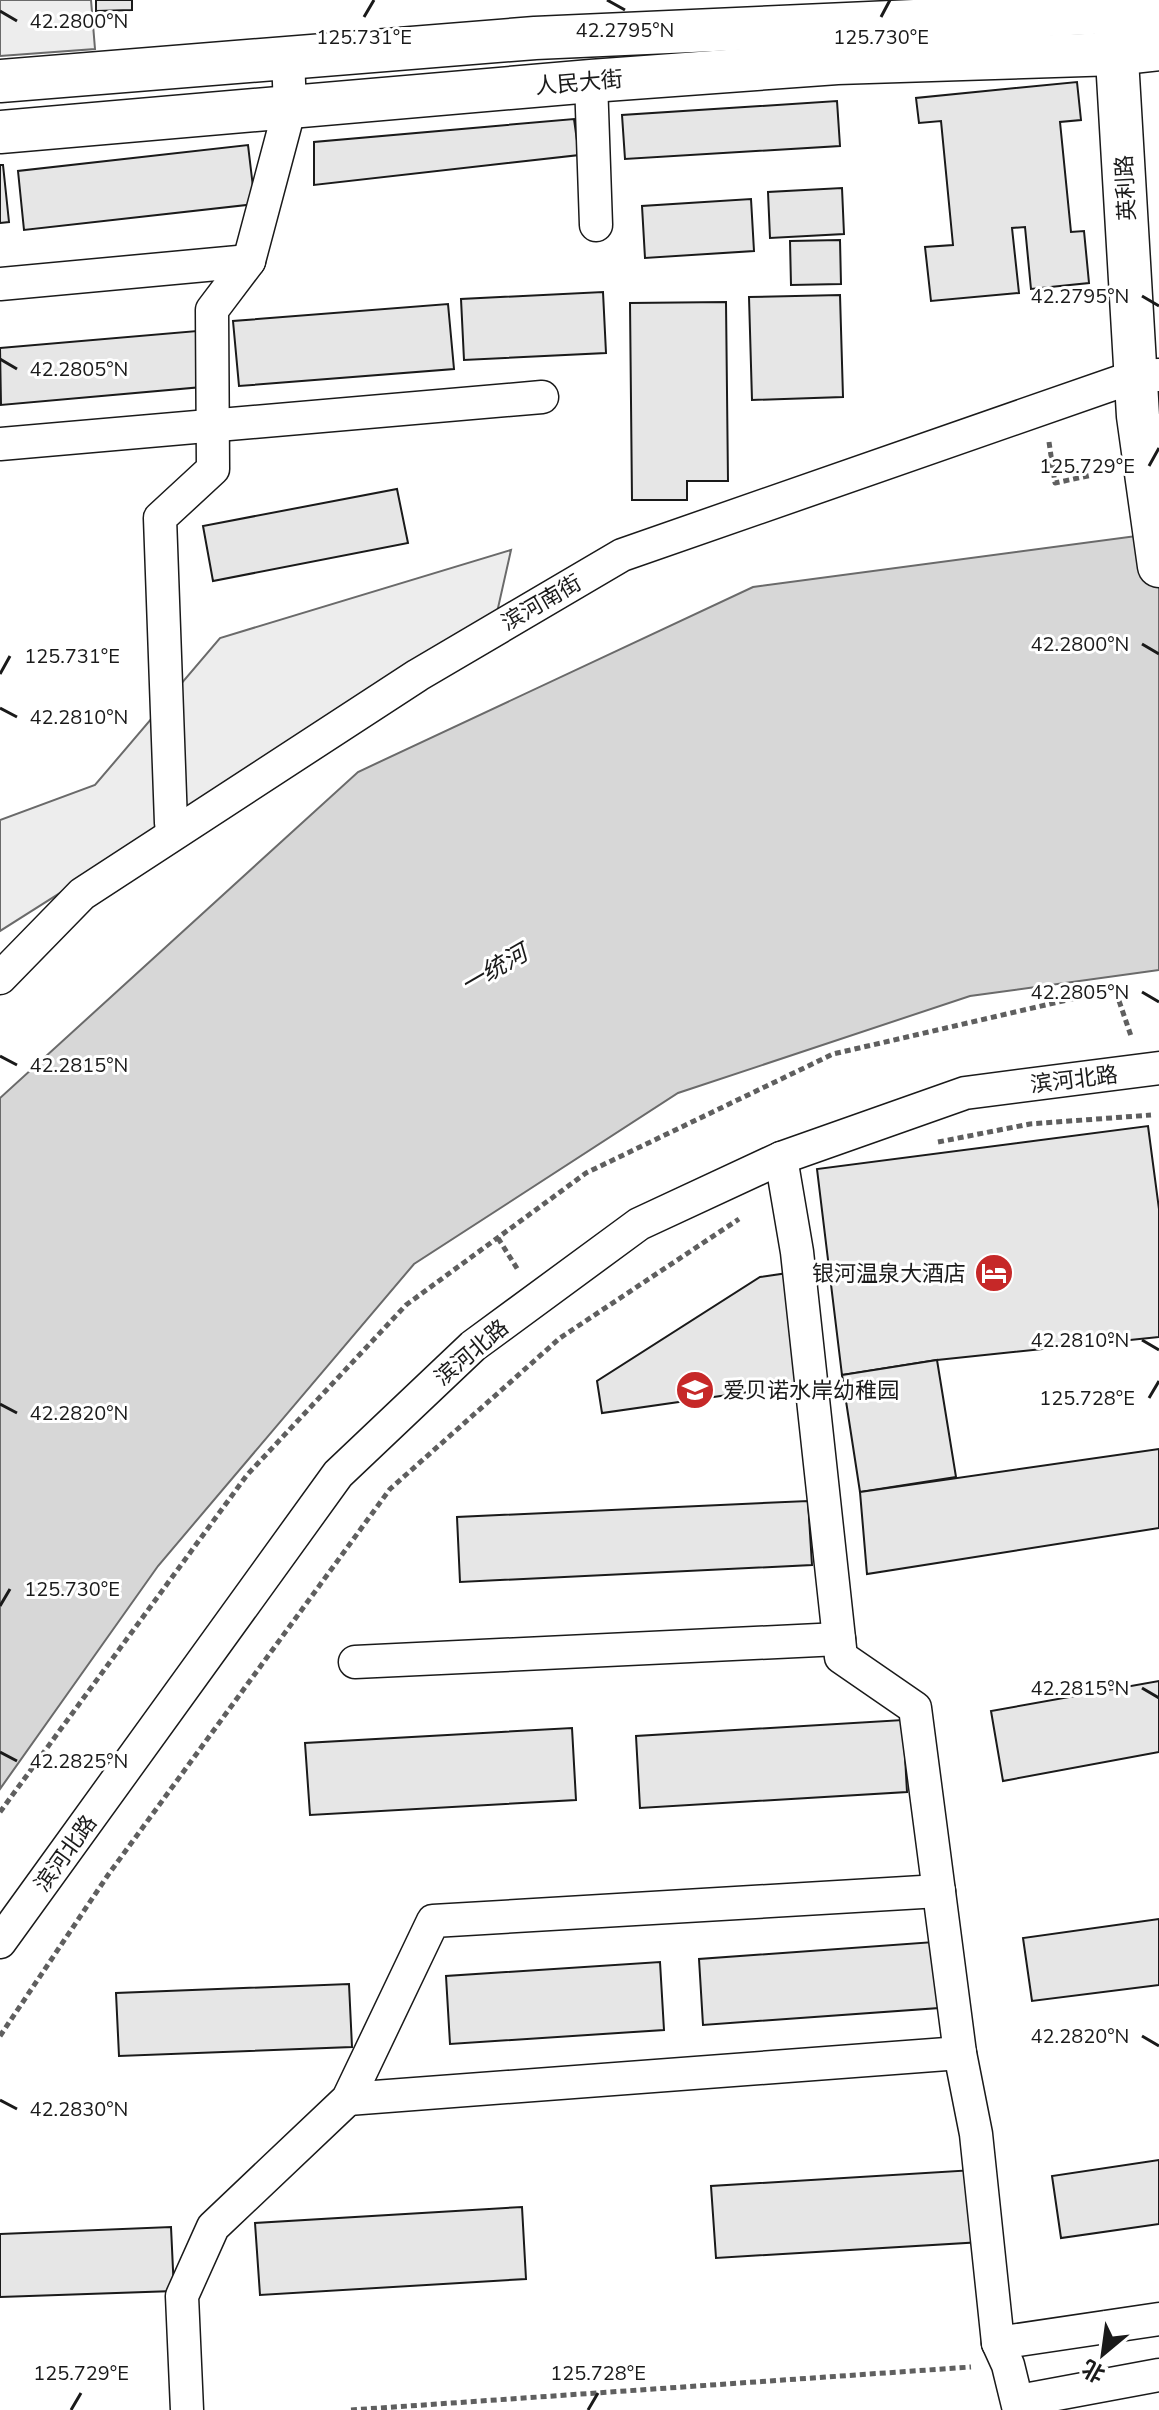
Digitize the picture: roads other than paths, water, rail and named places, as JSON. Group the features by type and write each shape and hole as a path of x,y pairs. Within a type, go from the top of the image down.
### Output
{"street":[{"name":"人民大街","path":"0,81 535,38 1078,12 1114,6 1159,10"},
{"name":"英利路","path":"1114,6 1159,566"},
{"name":"人民大街","path":"0,132 837,63 1116,54 1159,49"},
{"path":"171,823 160,518 213,469 212,310 249,261 290,107 288,58"},
{"path":"591,81 596,225"},
{"path":"0,284 249,261"},
{"name":"滨河南街","path":"0,978 82,894 418,675 622,555 1144,389"},
{"path":"0,444 542,397"},
{"name":"滨河北路","path":"0,1942 338,1474 473,1346 639,1224 784,1172 965,1093 1159,1068"},
{"path":"784,1172 797,1252 841,1657 915,1708 960,2053 976,2134 1003,2354 1019,2406 1159,2375"},
{"path":"355,1662 839,1639"},
{"path":"187,2410 182,2296 213,2227 348,2099 433,1921 939,1891"},
{"path":"348,2099 960,2053"},
{"path":"1003,2354 1159,2319"}],"water":[{"name":"一统河","path":"1159,533 1159,970 970,996 678,1093 414,1264 158,1566 0,1789 0,1098 358,772 753,587"}],"place":[{"name":"银河温泉大酒店","path":"994,1273"},
{"name":"爱贝诺水岸幼稚园","path":"695,1390"}]}
